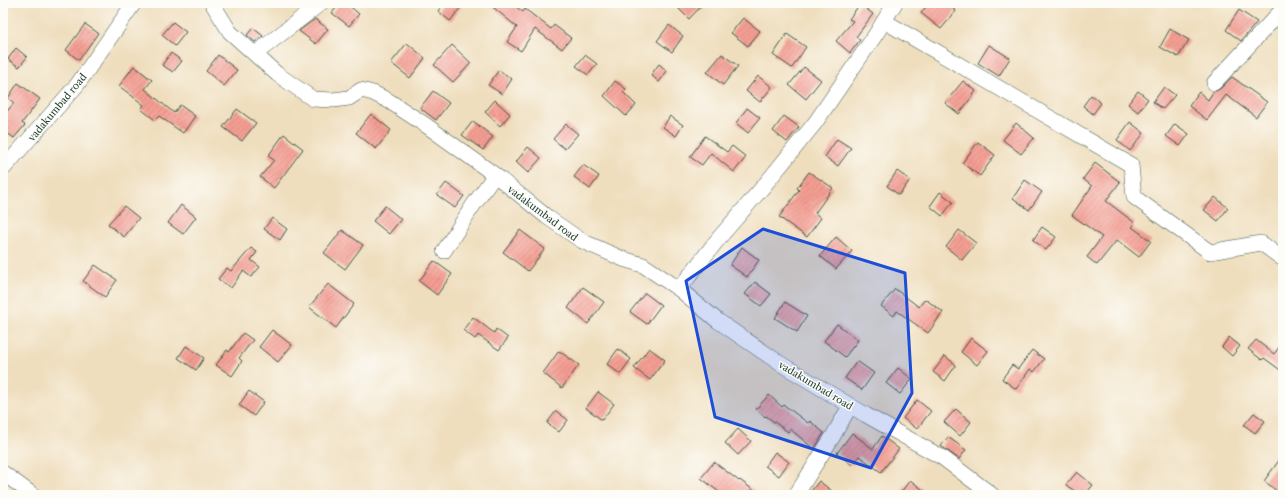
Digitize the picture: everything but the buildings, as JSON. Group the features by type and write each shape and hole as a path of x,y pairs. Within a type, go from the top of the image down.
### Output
{"street":[{"name":"vadakumbad road","path":"3,169 77,85 134,3"},
{"name":"vadakumbad road","path":"212,3 230,32 277,74 313,99 333,100 349,98 361,90 390,101 495,175 547,217 582,242 623,259 644,265 679,289 718,321 781,364 850,406 943,458 992,495"},
{"path":"255,54 321,3"},
{"path":"679,289 719,238 815,123 895,3"},
{"path":"1214,83 1283,9"},
{"path":"884,21 1131,165 1134,197 1210,252 1261,244 1283,259"},
{"path":"444,251 472,207 495,175"},
{"path":"796,495 850,406"},
{"path":"3,473 32,495"}],"highlighted area":[{"path":"763,229 905,273 912,393 871,468 715,417 686,281"}]}
